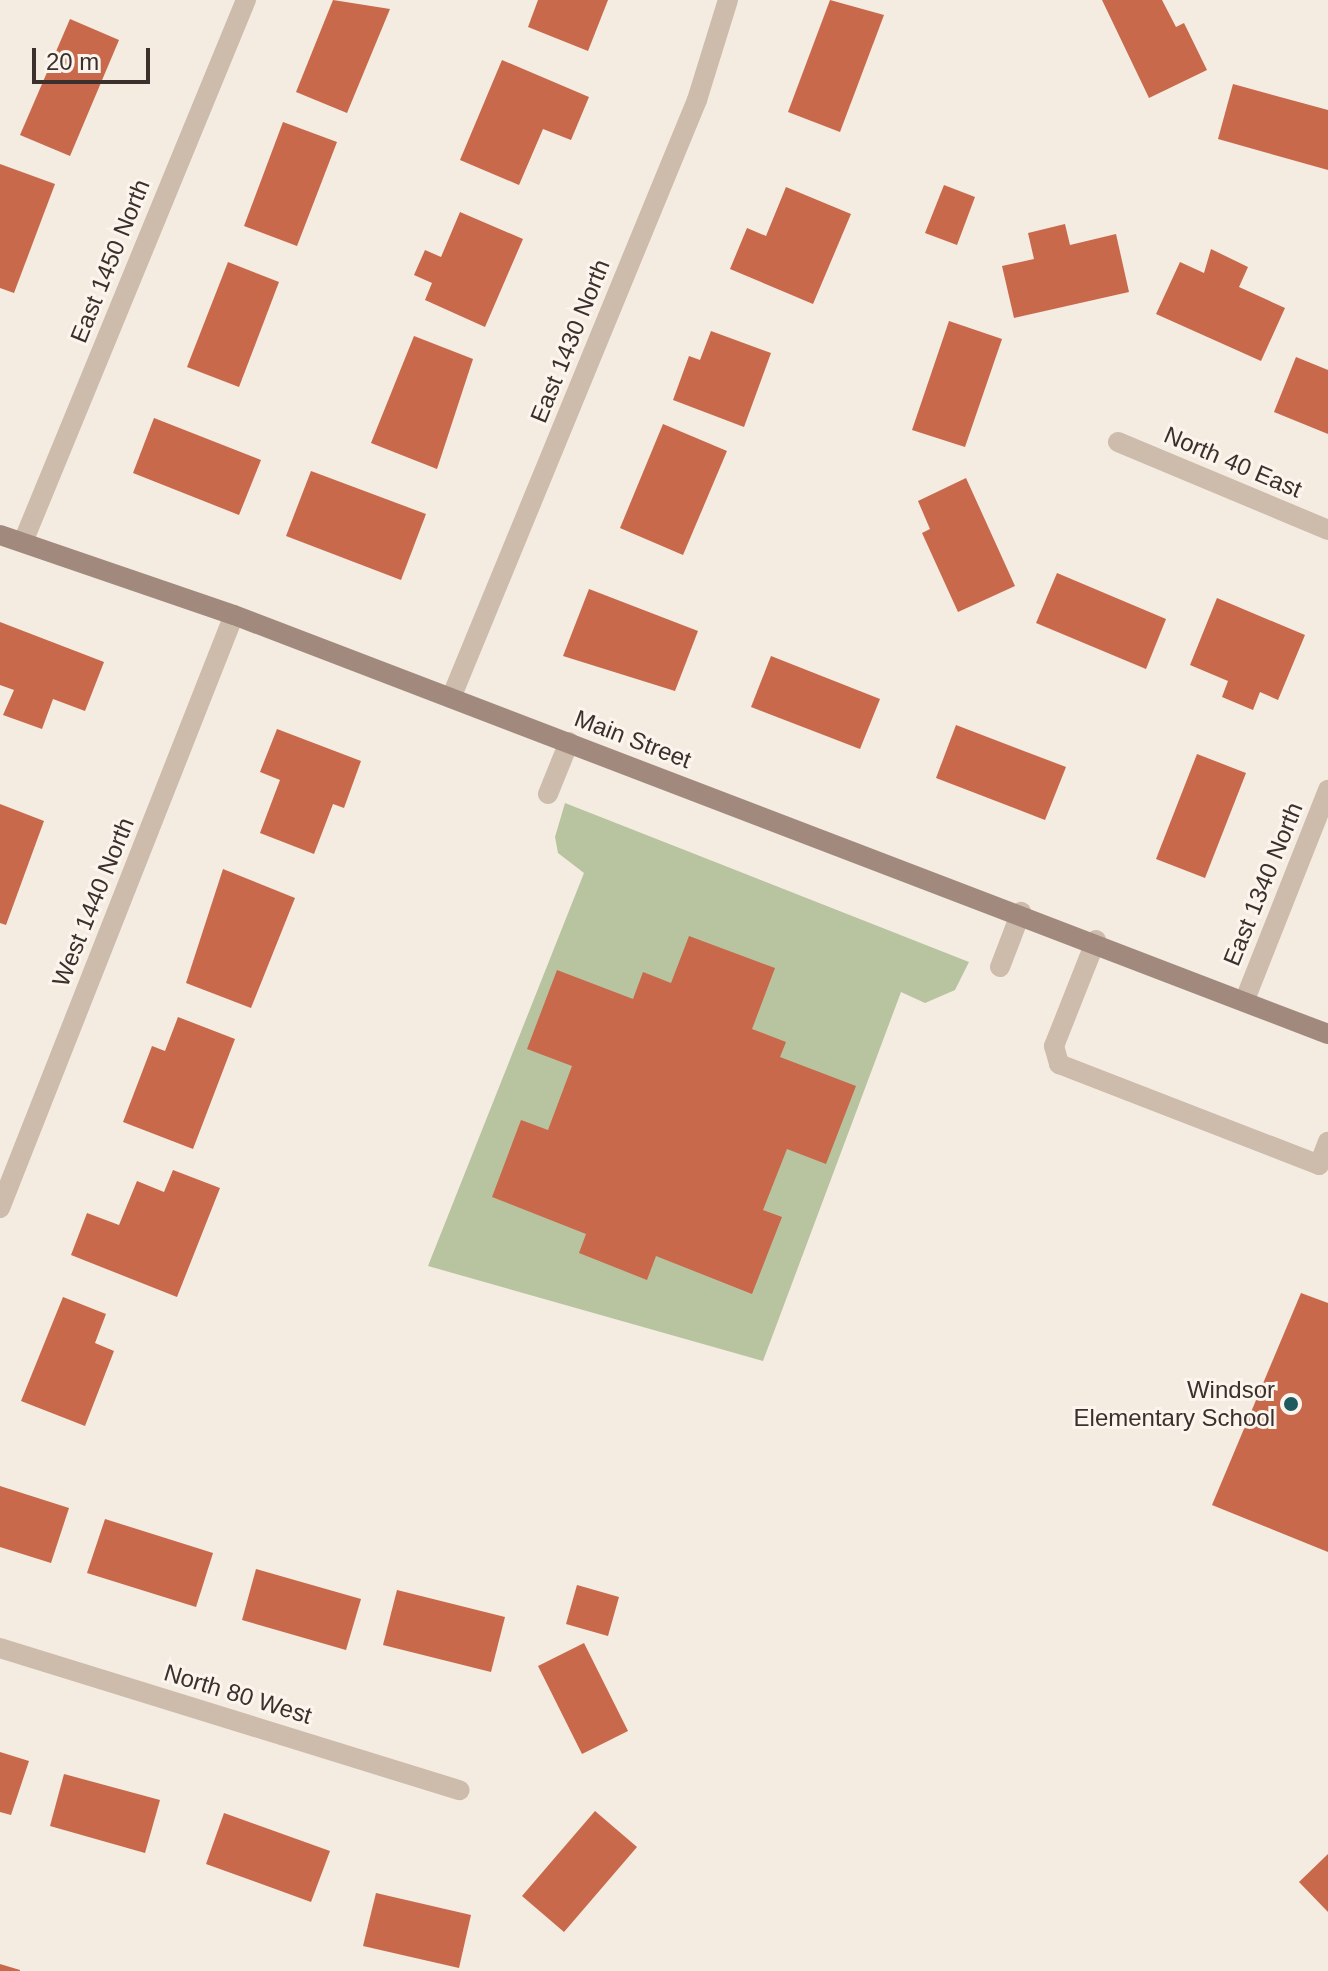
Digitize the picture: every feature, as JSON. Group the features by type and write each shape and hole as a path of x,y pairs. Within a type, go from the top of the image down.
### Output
{"street":[{"name":"East 1450 North","path":"23,542 246,0"},
{"name":"East 1430 North","path":"451,698 697,100 728,0"},
{"name":"North 40 East","path":"1118,442 1328,530"},
{"name":"Main Street","path":"0,535 234,615 1246,997 1328,1034"},
{"name":"West 1440 North","path":"0,1208 234,615"},
{"path":"548,794 569,742"},
{"name":"East 1340 North","path":"1246,997 1328,790"},
{"path":"1000,967 1021,912"},
{"path":"1096,940 1054,1046 1059,1064 1319,1165 1328,1142"},
{"name":"North 80 West","path":"0,1648 460,1790"}],"green space":[{"path":"565,803 969,962 955,990 925,1003 901,992 763,1361 428,1266 584,873 558,853 555,837"}],"building":[{"path":"333,0 390,9 347,113 296,92"},
{"path":"538,0 608,0 588,51 528,27"},
{"path":"830,0 884,15 840,132 788,112"},
{"path":"1102,0 1162,0 1176,27 1184,23 1207,70 1149,98"},
{"path":"70,19 119,40 70,156 20,135"},
{"path":"502,60 589,97 571,140 543,129 519,185 460,160"},
{"path":"1233,84 1328,110 1328,170 1218,139"},
{"path":"283,122 337,142 297,246 244,226"},
{"path":"0,164 55,184 14,293 0,288"},
{"path":"944,185 975,197 957,245 925,233"},
{"path":"786,187 851,214 813,304 730,269 747,228 766,236"},
{"path":"460,212 523,239 485,327 425,300 432,283 414,275 425,250 441,257"},
{"path":"1065,224 1070,245 1116,234 1129,292 1014,318 1002,266 1034,259 1028,233"},
{"path":"1211,249 1248,267 1239,287 1285,308 1261,361 1156,314 1180,262 1204,273"},
{"path":"228,262 279,282 239,387 187,367"},
{"path":"949,321 1002,339 965,447 912,430"},
{"path":"711,331 771,353 744,427 673,400 689,356 700,360"},
{"path":"414,336 473,359 437,469 371,443"},
{"path":"1296,357 1328,370 1328,434 1274,412"},
{"path":"154,418 261,460 239,515 133,473"},
{"path":"663,424 727,451 683,555 620,528"},
{"path":"311,471 426,514 401,580 286,536"},
{"path":"966,478 1015,586 958,612 922,533 930,529 918,501"},
{"path":"1057,573 1166,619 1146,669 1036,623"},
{"path":"589,589 698,631 675,691 563,656"},
{"path":"1217,598 1305,635 1278,700 1260,692 1253,710 1222,697 1228,681 1190,665"},
{"path":"0,622 104,662 85,711 53,699 42,729 3,715 14,690 0,685"},
{"path":"771,656 880,699 860,749 751,707"},
{"path":"956,725 1066,767 1045,820 936,778"},
{"path":"277,729 361,761 344,808 333,804 314,854 260,833 280,780 260,772"},
{"path":"1197,754 1246,773 1205,878 1156,859"},
{"path":"0,804 44,821 6,925 0,923"},
{"path":"223,869 295,898 251,1008 186,983"},
{"path":"689,936 775,968 752,1029 786,1042 780,1057 856,1086 826,1164 787,1149 763,1210 782,1217 752,1294 656,1256 647,1280 579,1253 586,1234 492,1197 521,1120 548,1130 572,1066 527,1049 557,970 633,999 643,972 671,983"},
{"path":"178,1017 235,1039 193,1149 123,1122 152,1046 165,1051"},
{"path":"173,1170 220,1188 177,1297 71,1255 87,1213 119,1225 137,1181 164,1192"},
{"name":"Windsor Elementary School","path":"1301,1293 1328,1303 1328,1552 1212,1505"},
{"path":"63,1297 106,1314 95,1343 114,1351 85,1426 21,1401"},
{"path":"0,1486 69,1508 51,1563 0,1547"},
{"path":"105,1519 213,1553 196,1607 87,1573"},
{"path":"256,1569 361,1599 346,1650 242,1620"},
{"path":"577,1585 619,1597 608,1636 566,1624"},
{"path":"397,1590 505,1617 491,1672 383,1645"},
{"path":"584,1643 628,1731 582,1754 538,1666"},
{"path":"0,1752 29,1761 11,1815 0,1812"},
{"path":"64,1774 160,1800 145,1853 50,1826"},
{"path":"595,1811 637,1847 564,1932 522,1896"},
{"path":"224,1813 330,1851 311,1902 206,1864"},
{"path":"1328,1854 1328,1912 1299,1882"},
{"path":"376,1893 471,1915 459,1968 363,1946"},
{"path":"0,1964 20,1970 20,1971 0,1971"}],"place":[{"name":"Windsor Elementary School","path":"1291,1404"}]}
